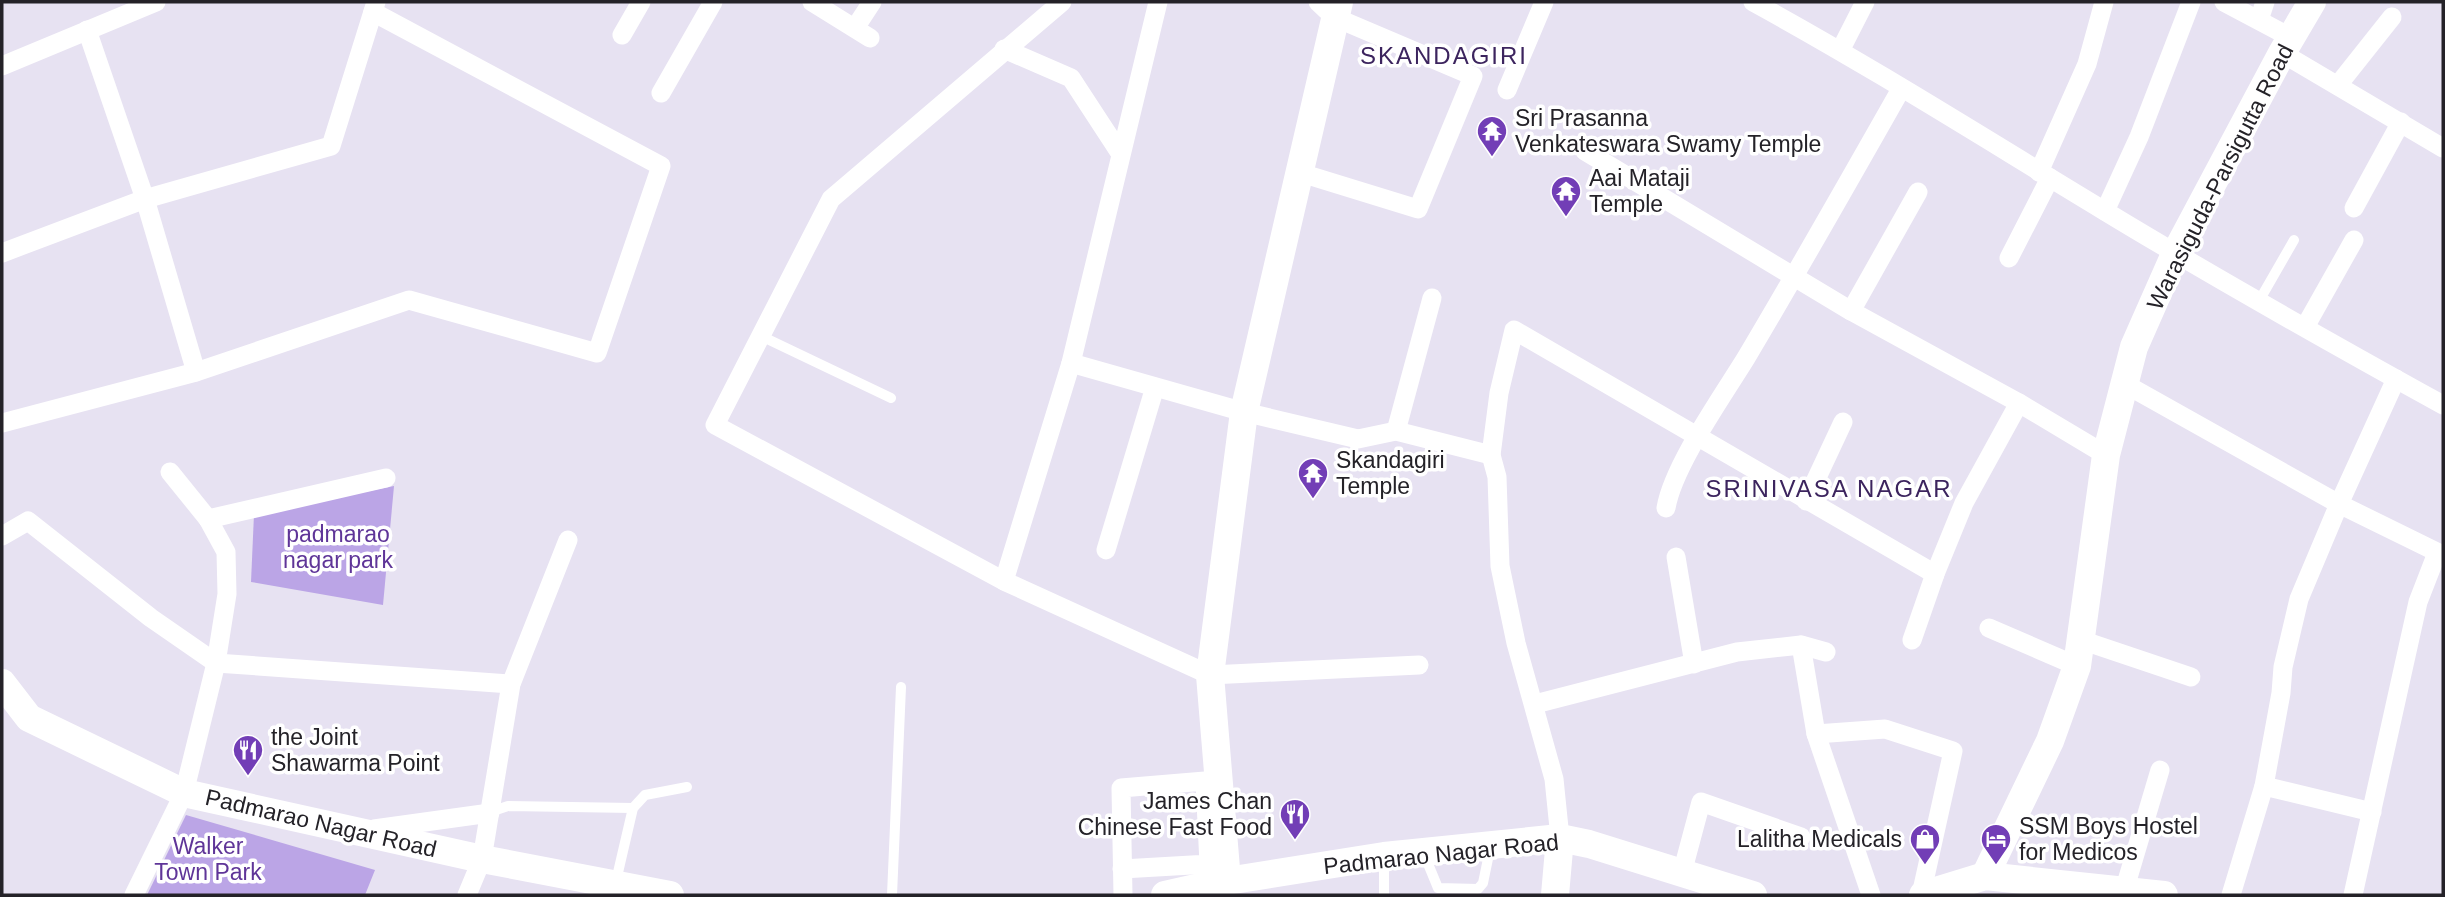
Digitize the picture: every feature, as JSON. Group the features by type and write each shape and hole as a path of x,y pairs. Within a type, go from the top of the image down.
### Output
{"street":[{"path":"622,35 641,2"},
{"path":"661,93 713,2"},
{"path":"812,2 862,33 872,2"},
{"path":"1062,2 831,199 715,425 1004,581 1210,676 1419,665"},
{"path":"1004,581 1071,363 1158,2"},
{"path":"1507,90 1544,2"},
{"path":"1753,2 1841,50 2175,254 2443,405"},
{"path":"1841,50 1865,2"},
{"path":"2009,258 2045,175 2087,64 2104,2"},
{"path":"2105,211 2139,137 2191,2"},
{"path":"2224,2 2262,11 2287,46 2344,93 2401,122 2443,148"},
{"name":"Warasiguda-Parsigutta Road","path":"1981,886 2050,741 2079,653 2106,455 2134,347 2175,254 2312,2"},
{"path":"2,66 148,4"},
{"path":"2,253 145,199 331,146 374,7 661,166 597,353 410,300 196,372 2,423"},
{"path":"1227,881 1210,676 1244,412 1301,173 1330,7 1473,76 1418,209 1301,173"},
{"path":"2344,93 2392,17"},
{"path":"87,30 145,199 196,372"},
{"path":"1004,49 1071,78 1120,153"},
{"path":"1666,509 1671,488 1699,437 1901,89"},
{"path":"2354,208 2401,122"},
{"path":"1585,152 1851,310 2019,403 2106,455"},
{"path":"1851,310 1918,192"},
{"path":"2305,327 2354,240"},
{"path":"1396,431 1432,298"},
{"path":"1555,895 1560,838 1554,779 1516,643 1500,566 1497,477 1491,455 1499,393 1514,330 1935,574"},
{"path":"1071,363 1244,412 1358,439 1396,431 1491,455"},
{"path":"2231,895 2264,786 2281,693 2283,667 2299,599 2396,379"},
{"path":"2125,384 2339,504 2440,554 2418,602 2353,895"},
{"path":"1106,550 1155,387"},
{"path":"1912,640 1964,503 2019,403"},
{"path":"1806,501 1843,422"},
{"path":"134,895 184,793 216,663 227,594 226,552 208,519 170,472"},
{"path":"208,519 386,478"},
{"path":"2,536 28,521 151,618 216,663 511,684"},
{"path":"467,895 482,859 511,684 568,540"},
{"path":"1676,557 1694,664"},
{"path":"1989,628 2079,653 2191,677"},
{"path":"1535,704 1737,652 1801,645 1826,652"},
{"path":"1801,645 1815,734 1871,895"},
{"name":"Padmarao Nagar Road","path":"2,683 29,718 184,793 482,859 670,895"},
{"path":"1815,734 1885,729 1953,751 1922,895 1981,886 2164,895"},
{"path":"2124,891 2160,770"},
{"path":"1122,869 1209,864 1205,781 1121,788 1122,869 1123,895"},
{"path":"2264,786 2372,812"},
{"path":"1682,873 1701,802 1801,837"},
{"path":"359,832 489,813"},
{"name":"Padmarao Nagar Road","path":"1165,895 1227,881 1384,856 1560,838 1590,844 1753,895"}],"lane":[{"path":"2259,301 2294,240"},
{"path":"761,336 891,398"},
{"path":"892,895 901,687"},
{"path":"615,885 633,808 645,795 687,787"},
{"path":"489,813 508,806 633,808"},
{"path":"1424,853 1438,888 1478,889 1483,883 1491,846"},
{"path":"1384,856 1384,895"}],"green space":[{"name":"padmarao nagar park","path":"394,486 383,605 251,582 254,514"},
{"name":"Walker Town Park","path":"186,815 375,870 365,895 147,895"}],"place":[{"name":"Sri Prasanna Venkateswara Swamy Temple","path":"1492,158"},
{"name":"Aai Mataji Temple","path":"1566,218"},
{"name":"Skandagiri Temple","path":"1313,500"},
{"name":"the Joint Shawarma Point","path":"248,777"},
{"name":"James Chan Chinese Fast Food","path":"1295,841"},
{"name":"Lalitha Medicals","path":"1925,866"},
{"name":"SSM Boys Hostel for Medicos","path":"1996,866"}],"district":[{"name":"SKANDAGIRI","path":"1444,55"},
{"name":"SRINIVASA NAGAR","path":"1829,488"}]}
